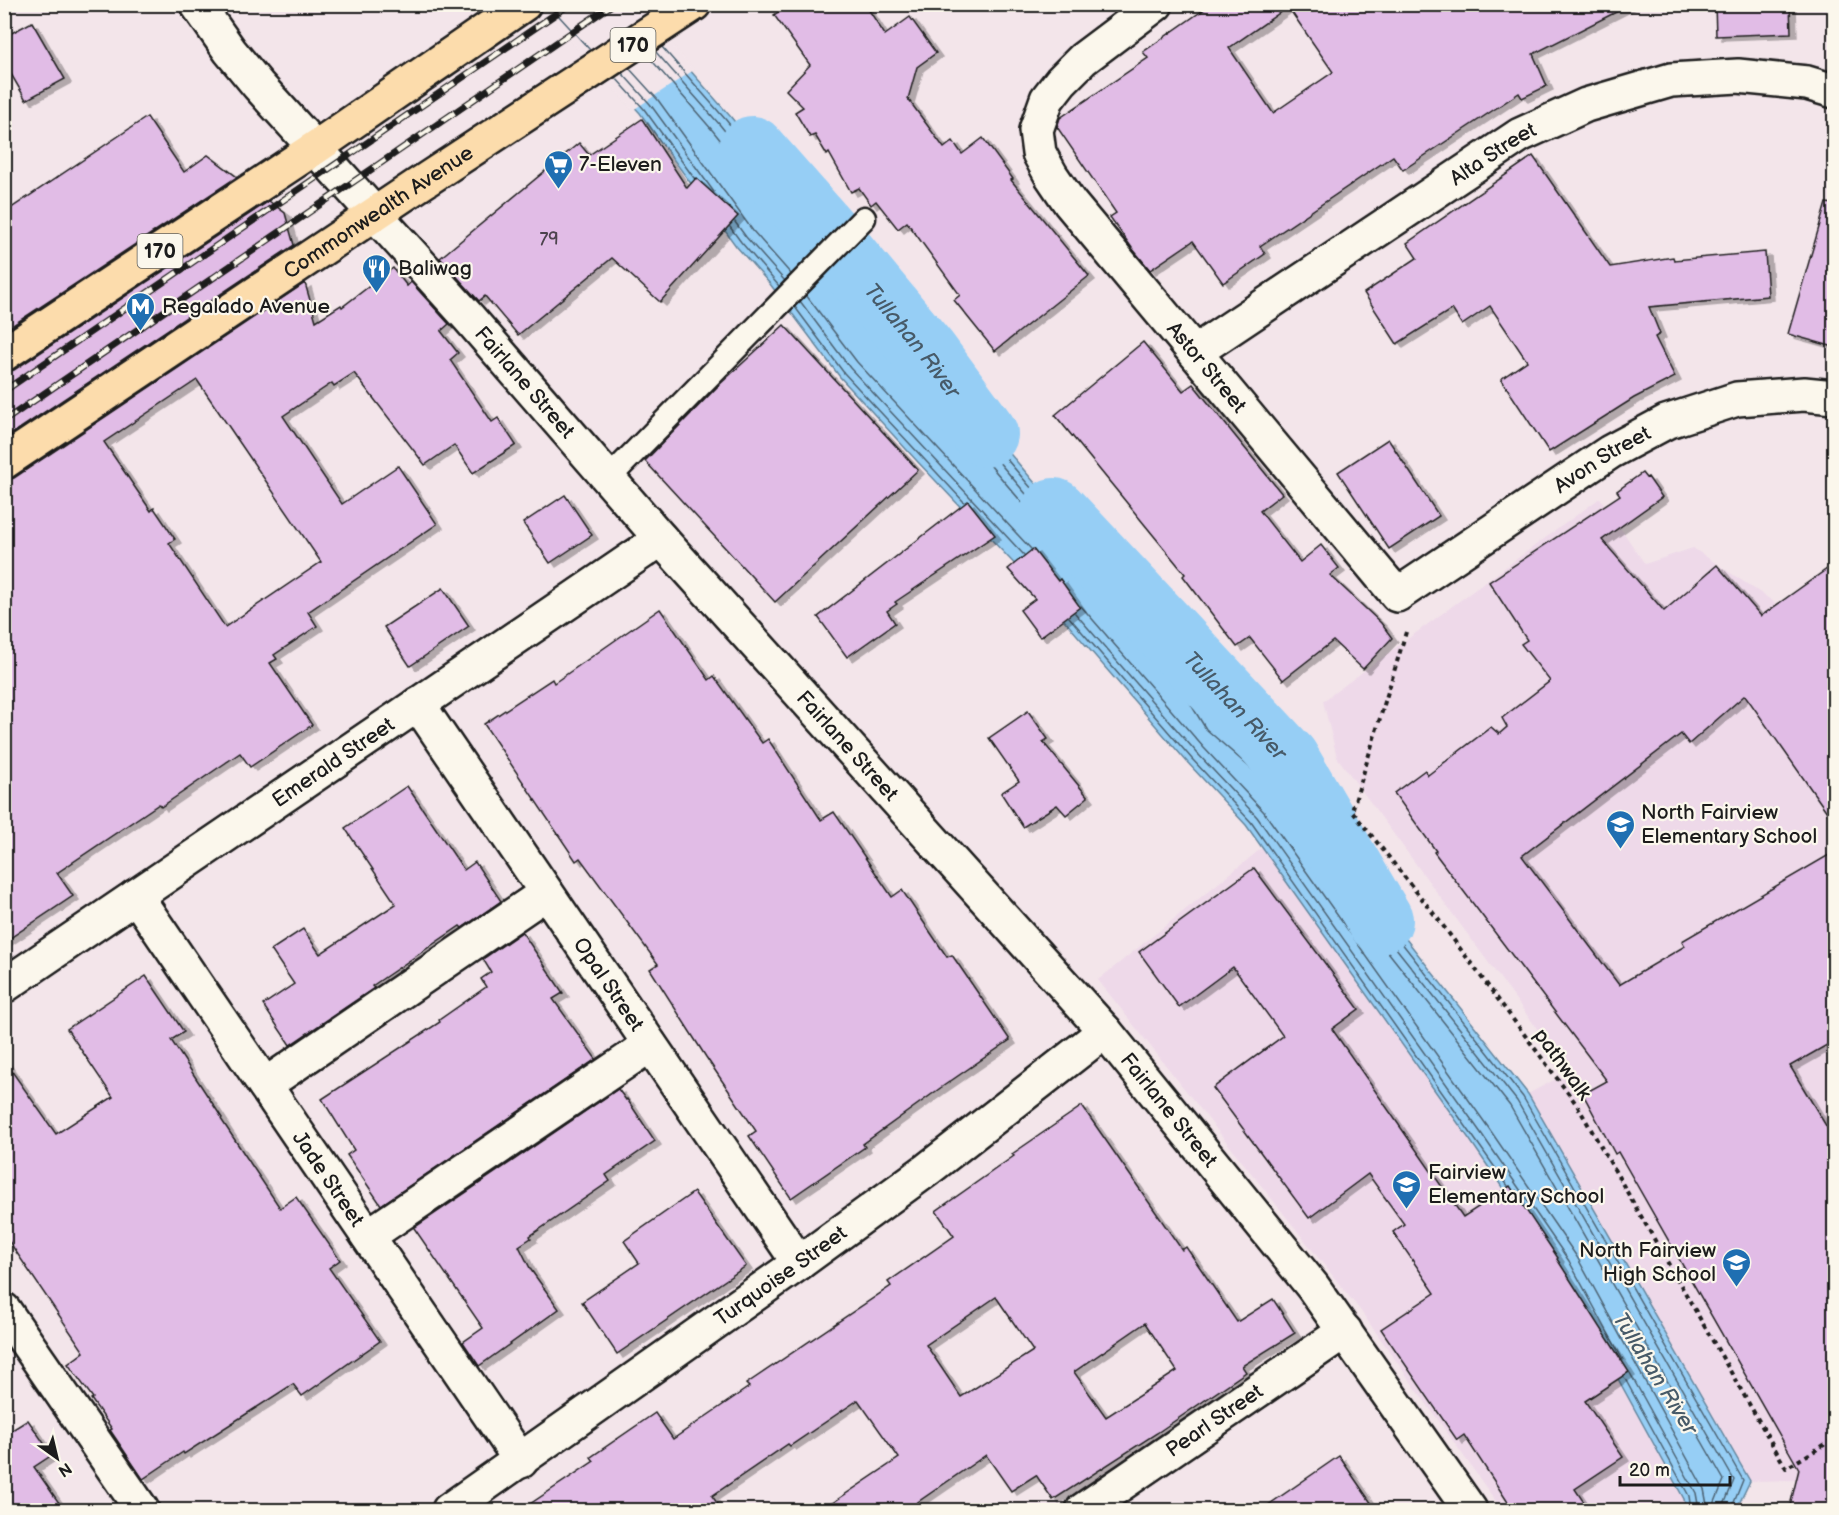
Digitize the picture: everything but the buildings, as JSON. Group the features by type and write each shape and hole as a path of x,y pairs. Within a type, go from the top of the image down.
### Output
{"main road":[{"name":"Commonwealth Avenue","path":"4,462 374,214 694,4"},
{"name":"170","path":"4,354 315,148 523,5"}],"street":[{"name":"Fairlane Street","path":"197,4 258,86 469,318 661,539 1105,1031 1313,1287 1470,1510"},
{"name":"Astor Street","path":"1156,4 1083,59 1061,81 1047,99 1036,130 1039,153 1051,176 1070,203 1397,595"},
{"name":"Alta Street","path":"1195,352 1521,135 1586,105 1671,80 1738,76 1807,83 1834,91"},
{"name":"Avon Street","path":"1397,595 1610,452 1666,422 1737,399 1804,394 1834,398"},
{"name":"Emerald Street","path":"4,986 661,539"},
{"name":"Opal Street","path":"418,704 799,1263"},
{"path":"265,1085 546,893"},
{"name":"Jade Street","path":"136,896 521,1461"},
{"name":"Turquoise Street","path":"449,1510 521,1461 928,1169 1105,1031"},
{"path":"368,1236 650,1045"},
{"path":"4,1310 142,1510"},
{"name":"Pearl Street","path":"1083,1510 1345,1331"}],"lane":[{"path":"609,478 864,218"}],"path":[{"name":"pathwalk","path":"1406,632 1352,811 1438,920 1576,1105 1786,1468 1834,1439"}],"shaded area":[{"name":"North Fairview Elementary School","path":"1600,498 1645,564 1693,548 1774,602 1834,685 1834,1486 1803,1480 1750,1481 1528,1094 1569,1072 1337,757 1323,701"},
{"name":"Fairview Elementary School","path":"1272,840 1490,1146 1705,1510 1502,1510 1360,1310 1098,980"}],"water":[{"path":"540,5 633,5 730,116 892,315 1200,677 1223,715 1280,764 1369,892 1528,1094 1750,1481 1736,1510 1686,1510 1684,1499 1557,1268 1470,1140 1246,825 1188,763 1025,575 840,377 770,284 736,246 640,113"}],"pier":[{"path":"537,4 637,4 694,70 633,110"}],"waterway":[{"name":"Tullahan River","path":"752,149 825,232 926,354 985,434"},
{"name":"Tullahan River","path":"1054,511 1286,759 1380,920"}],"railway":[{"path":"4,391 570,4"},
{"path":"4,421 613,4"}],"place":[{"name":"7-Eleven","path":"558,190"},
{"name":"Baliwag","path":"377,294"},
{"name":"Regalado Avenue","path":"141,332"},
{"name":"North Fairview Elementary School","path":"1620,850"},
{"name":"Fairview Elementary School","path":"1407,1210"},
{"name":"North Fairview High School","path":"1737,1288"}]}
